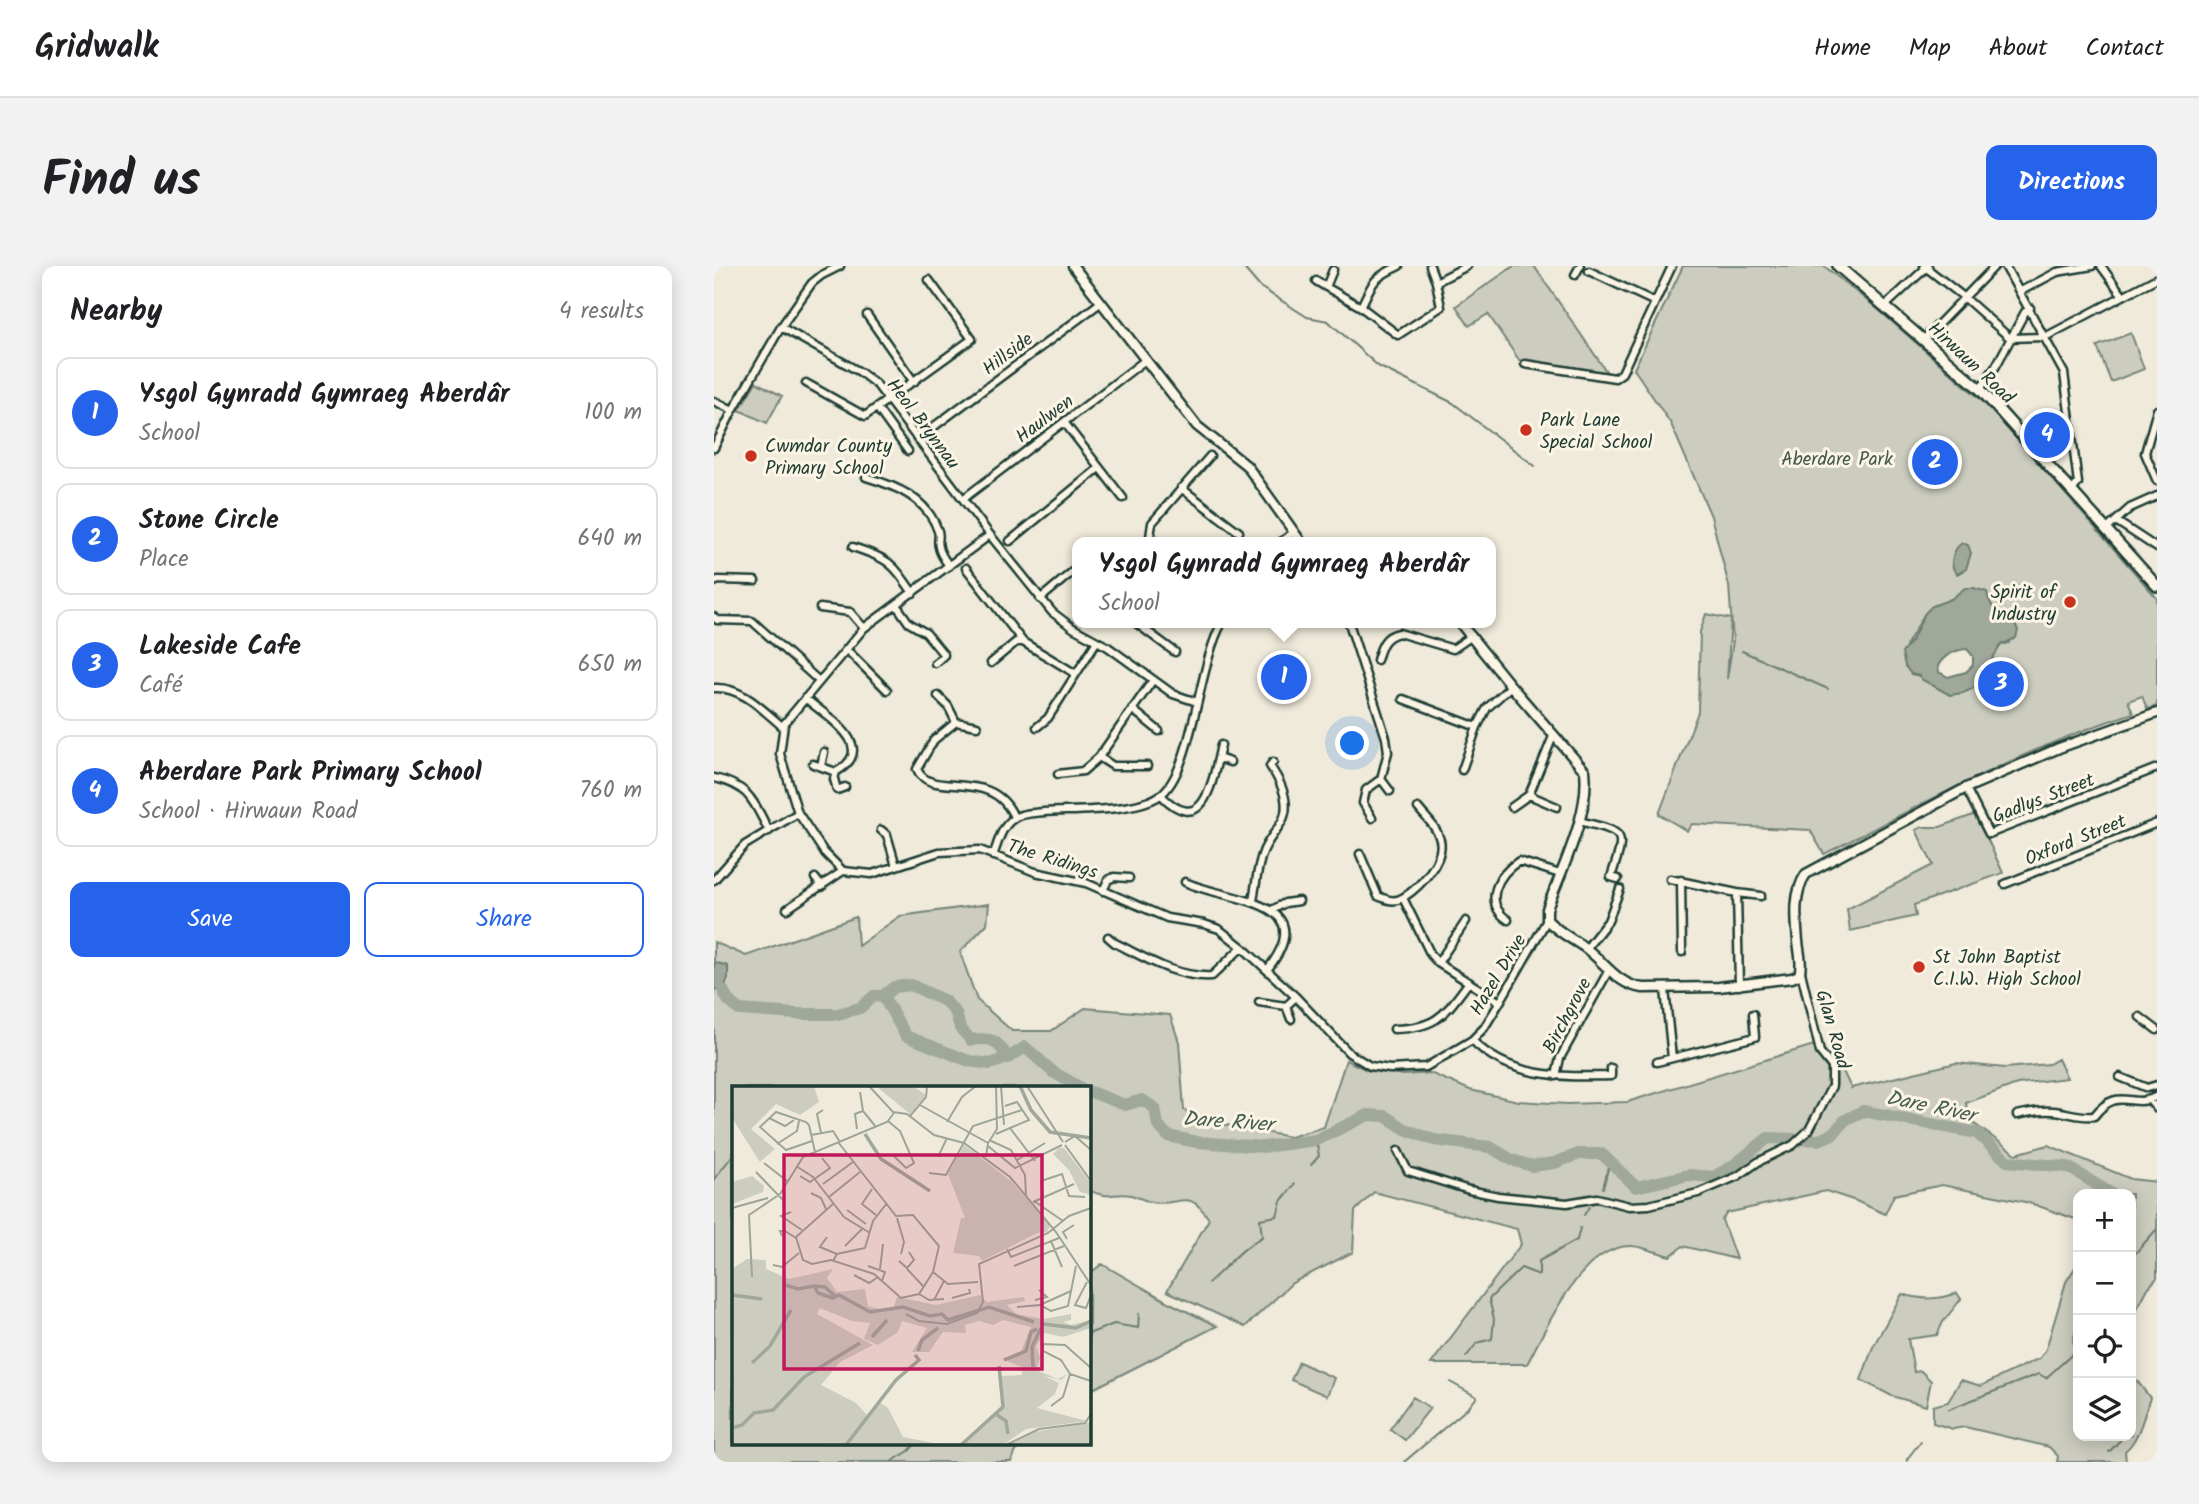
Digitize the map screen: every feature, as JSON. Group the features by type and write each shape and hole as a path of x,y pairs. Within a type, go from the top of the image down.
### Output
{"main road":[{"name":"Hirwaun Road","path":"1838,266 1848,270 1884,307 1980,389 2157,586"}],"street":[{"path":"714,448 782,327 812,283 840,266"},
{"path":"1073,266 1197,426 1247,466 1298,537"},
{"path":"1361,307 1372,283 1379,275 1399,266"},
{"path":"1315,281 1361,307 1398,335 1441,307 1437,282 1430,266"},
{"path":"1437,282 1467,266"},
{"path":"1575,275 1580,266"},
{"path":"1525,363 1615,378 1628,363 1672,266"},
{"path":"1924,340 1995,266"},
{"path":"2005,266 2064,373 2078,483 2072,491"},
{"path":"2021,291 2057,272 2092,266"},
{"path":"2101,266 2123,296"},
{"path":"1884,307 1926,267 2012,338 2045,337 2157,278"},
{"path":"1326,287 1333,270"},
{"path":"1590,271 1655,302"},
{"path":"806,383 864,416 972,339 929,279"},
{"name":"Hillside","path":"932,428 1100,303"},
{"path":"1980,389 2025,312 2030,308"},
{"path":"867,315 914,382"},
{"name":"Heol Brynnau","path":"782,327 860,372 877,385 1040,599 1052,612 1072,625"},
{"name":"Haulwen","path":"963,499 1144,361"},
{"path":"714,401 733,410"},
{"path":"877,408 908,451"},
{"path":"2157,410 2146,453 2157,481"},
{"path":"1064,422 1123,498"},
{"path":"1150,537 1153,523 1210,456"},
{"path":"1010,541 1099,468"},
{"path":"866,477 905,490 921,505 935,522 939,536 938,545 949,566"},
{"path":"1181,488 1239,532"},
{"path":"2107,529 2139,502 2157,496"},
{"path":"2116,521 2157,548"},
{"path":"1288,537 1294,532"},
{"path":"787,909 843,872 824,852 798,813 780,754 784,724 864,628 990,535"},
{"path":"853,547 881,557 894,566 913,593"},
{"path":"966,568 972,582 1023,642 1076,674"},
{"path":"1040,599 1070,574"},
{"path":"714,582 755,581"},
{"path":"897,606 909,623 926,633 944,655 935,663"},
{"path":"820,608 850,612 864,628"},
{"path":"714,617 718,620 752,621 819,681"},
{"name":"Heol Brynnau","path":"1077,628 1173,694 1197,702"},
{"path":"1143,628 1175,652"},
{"path":"993,856 1004,827 1014,817 1149,802 1171,785 1181,765 1219,628"},
{"path":"1351,628 1386,738 1388,752 1381,779 1366,790 1363,803 1372,818"},
{"path":"1465,628 1585,771 1585,806 1547,909 1548,920 1555,929 1587,949 1632,987 1665,989 1739,986 1793,978 1801,972"},
{"path":"1376,654 1391,634 1408,635 1453,649 1472,636"},
{"path":"1037,727 1048,718 1097,641"},
{"path":"991,663 1016,642 1023,642"},
{"path":"846,649 887,690"},
{"path":"1058,774 1083,771 1099,757 1153,680"},
{"path":"1462,770 1477,727 1487,708 1511,686"},
{"path":"714,688 723,687 745,696 783,727"},
{"path":"938,696 954,713 956,722"},
{"path":"805,698 850,738 854,747 850,762 836,772 834,791 845,786"},
{"path":"1403,699 1411,706 1477,727"},
{"path":"1132,709 1159,731"},
{"path":"1041,713 1048,718"},
{"name":"Glan Road","path":"1398,1152 1408,1171 1469,1190 1498,1196 1567,1203 1597,1198 1629,1206 1649,1205 1698,1193 1738,1176 1758,1162 1793,1145 1809,1130 1832,1086 1832,1066 1820,1052 1801,972 1797,897 1801,881 1806,874 1966,788 2059,748 2157,713"},
{"path":"956,722 977,726"},
{"path":"956,722 934,740 917,769 920,776 930,783 969,784 986,789 998,796 1010,808 1014,817"},
{"path":"1512,807 1530,795 1554,734"},
{"path":"1161,795 1181,811 1197,808 1205,799 1221,745"},
{"path":"821,766 824,752"},
{"path":"1099,757 1113,766 1147,766"},
{"path":"1218,758 1230,761"},
{"path":"1253,901 1261,855 1283,820 1286,799 1278,777 1270,766 1273,762"},
{"path":"813,764 836,772"},
{"name":"Gadlys Street","path":"1966,788 1989,835 2157,768"},
{"path":"714,778 733,782 749,793 769,831"},
{"path":"1381,779 1390,791"},
{"path":"1530,795 1557,807"},
{"path":"1360,854 1378,896 1389,901 1403,898 1432,870 1441,854 1437,832 1418,808"},
{"path":"714,880 745,845 798,813"},
{"path":"1579,821 1606,828 1620,835 1623,842 1611,877 1618,879"},
{"name":"Oxford Street","path":"2005,884 2157,823"},
{"path":"881,830 887,835 896,866"},
{"name":"The Ridings","path":"843,872 872,874 939,852 980,850 1035,872 1086,883 1159,915 1219,929 1296,997"},
{"path":"1508,920 1495,905 1493,893 1506,869 1519,861 1560,874"},
{"path":"714,865 723,870"},
{"path":"1102,891 1108,880 1115,877 1129,878"},
{"path":"815,878 822,887"},
{"path":"1670,878 1761,896"},
{"path":"1681,880 1682,952"},
{"path":"1185,882 1253,901 1279,916 1286,928 1278,956 1267,970"},
{"path":"1587,949 1608,921 1620,889"},
{"path":"1737,893 1739,986"},
{"path":"1403,898 1424,944 1438,963 1500,1002"},
{"path":"1272,911 1285,903 1299,901"},
{"name":"Hazel Drive","path":"1296,997 1349,1053 1370,1066 1407,1069 1426,1067 1447,1057 1484,1028 1548,920"},
{"path":"1438,963 1466,921"},
{"path":"1115,943 1121,934"},
{"path":"1108,937 1163,966 1193,977 1212,976 1242,947"},
{"name":"Birchgrove","path":"1556,1076 1560,1058 1609,970"},
{"path":"1394,1030 1419,1028 1434,1021 1447,1011 1469,982"},
{"path":"1665,989 1672,1058"},
{"path":"1286,1006 1296,997"},
{"path":"1259,1002 1286,1006"},
{"path":"1286,1006 1291,1019"},
{"path":"1657,1062 1755,1037 1753,1014"},
{"path":"2140,1017 2157,1030"},
{"name":"Birchgrove","path":"1472,1040 1492,1056 1529,1073 1611,1076 1611,1068"},
{"path":"2120,1077 2147,1088 2157,1085"},
{"path":"2017,1115 2034,1111 2055,1111 2080,1118 2094,1116 2101,1107 2115,1098 2147,1101 2157,1096"},
{"path":"2147,1101 2157,1109"}],"green space":[{"path":"1514,266 1534,266 1608,374 1519,360 1488,314 1469,326 1456,306"},
{"name":"Aberdare Park","path":"1683,266 1824,266 1988,406 2157,598 2157,706 2147,709 2142,696 2128,701 2133,713 2014,760 1824,854 1810,830 1692,824 1687,831 1659,814 1698,712 1700,632 1706,614 1731,619 1727,679 1733,641 1729,586 1711,516 1671,424 1634,369","holes":["1951,599 1990,606 2009,615 2009,643 2001,645 1987,663 1983,676 1950,695 1914,673 1906,646 1925,613"]},
{"path":"2131,333 2144,369 2111,382 2097,346"},
{"path":"756,382 782,396 767,423 739,410"},
{"path":"1976,814 2003,873 1914,905 1916,916 1850,931 1847,909 1933,865 1916,830 1922,827 1940,827"},
{"path":"989,904 987,924 960,952 977,1000 1012,1031 1051,1031 1085,1008 1170,1015 1179,1042 1184,1110 1216,1123 1290,1137 1324,1127 1346,1060 1367,1070 1404,1075 1430,1073 1470,1090 1518,1101 1567,1104 1627,1102 1814,1045 1839,1063 1851,1088 1956,1063 2005,1068 2049,1064 2058,1059 2067,1078 2017,1084 1966,1103 1969,1120 2016,1154 2048,1145 2131,1179 2157,1182 2157,1278 2148,1288 2136,1311 2136,1189 2073,1189 2073,1218 2030,1203 1942,1185 1894,1195 1885,1214 1826,1191 1727,1213 1722,1220 1736,1259 1683,1246 1670,1256 1632,1246 1614,1249 1597,1258 1568,1290 1527,1364 1431,1364 1521,1244 1517,1229 1374,1192 1355,1211 1353,1252 1292,1283 1245,1327 1167,1291 1209,1219 1195,1203 1189,1200 1152,1202 1131,1195 1106,1195 1090,1190 1090,1086 732,1086 732,1444 1020,1444 1011,1462 714,1462 714,942 746,956 856,917 858,946 900,916"},
{"path":"1102,1264 1217,1326 1090,1390 1090,1268 1093,1271"},
{"path":"2073,1271 2073,1441 2133,1441 2125,1451 2126,1462 2057,1462 2058,1456 2049,1447 1965,1427 1953,1429 1933,1423 1933,1406 1948,1402 1961,1380 1981,1386 2040,1358 2046,1349 2066,1282"},
{"path":"1957,1293 1961,1299 1943,1322 1937,1335 1908,1339 1914,1372 1921,1371 1931,1381 1926,1406 1892,1396 1861,1380 1873,1347 1902,1294 1930,1298"},
{"path":"1299,1362 1334,1378 1327,1396 1291,1380"},
{"path":"2136,1380 2150,1398 2136,1437"},
{"path":"1413,1397 1430,1408 1405,1440 1390,1429"}],"shaded area":[{"path":"1962,543 1968,545 1971,553 1966,569 1957,574 1953,557"},
{"path":"1965,588 1987,592 1994,608 2009,615 2018,630 2016,638 2001,645 1974,688 1950,695 1920,676 1911,674 1905,666 1902,653 1912,640 1925,613 1932,606 1951,599","holes":["1967,649 1973,656 1973,665 1966,672 1948,677 1939,672 1940,662 1954,652"]},
{"path":"714,962 728,966 728,979 723,990 714,989"}],"waterway":[{"path":"1242,266 1260,287 1307,317 1328,321 1378,366 1453,403 1535,466"},
{"path":"1742,651 1828,689"},
{"path":"883,996 894,987 911,985 945,1001 956,1013 960,1028 971,1040 994,1041 1008,1058"},
{"name":"Dare River","path":"723,990 728,1000 739,1010 796,1014 838,1014 860,1008 874,996 883,996 906,1036 969,1061 990,1064 1010,1057 1025,1047 1053,1072 1078,1086"},
{"name":"Dare River","path":"1090,1092 1125,1105 1142,1100 1155,1108 1158,1125 1168,1136 1197,1142 1264,1147 1316,1140 1368,1115 1385,1116 1405,1129 1434,1140 1490,1147 1512,1160 1532,1166 1554,1163 1579,1154 1602,1154 1636,1187 1689,1175 1714,1177 1768,1138 1819,1140 1833,1134 1845,1120 1863,1111 1977,1133 2007,1161 2068,1167 2104,1189"},
{"path":"1311,1165 1319,1156 1316,1140"},
{"path":"714,1179 732,1156"},
{"path":"1603,1188 1610,1161"},
{"path":"1208,1283 1262,1237 1260,1219 1277,1216 1281,1201 1295,1184"},
{"path":"1584,1215 1589,1207"},
{"path":"1466,1357 1477,1343 1492,1339 1494,1319 1489,1299 1521,1268 1539,1275 1539,1261 1577,1240 1580,1228"},
{"path":"2136,1252 2156,1230"},
{"path":"1090,1333 1114,1324 1138,1328 1139,1314"},
{"path":"1949,1409 2039,1374 2046,1378 2073,1354"},
{"path":"1404,1462 1469,1407 1477,1397 1450,1382"},
{"path":"1907,1462 1921,1441"},
{"path":"2109,1452 2119,1441"},
{"path":"891,1462 915,1444"}],"place":[{"name":"Park Lane Special School","path":"1526,430"},
{"name":"Aberdare Park Primary School","path":"2047,435"},
{"name":"Cwmdar County Primary School","path":"751,456"},
{"name":"Stone Circle","path":"1935,462"},
{"name":"Spirit of Industry","path":"2070,602"},
{"name":"Ysgol Gynradd Gymraeg Aberdâr","path":"1284,677"},
{"name":"Lakeside Cafe","path":"2001,684"},
{"name":"St John Baptist C.I.W. High School","path":"1919,967"}]}
